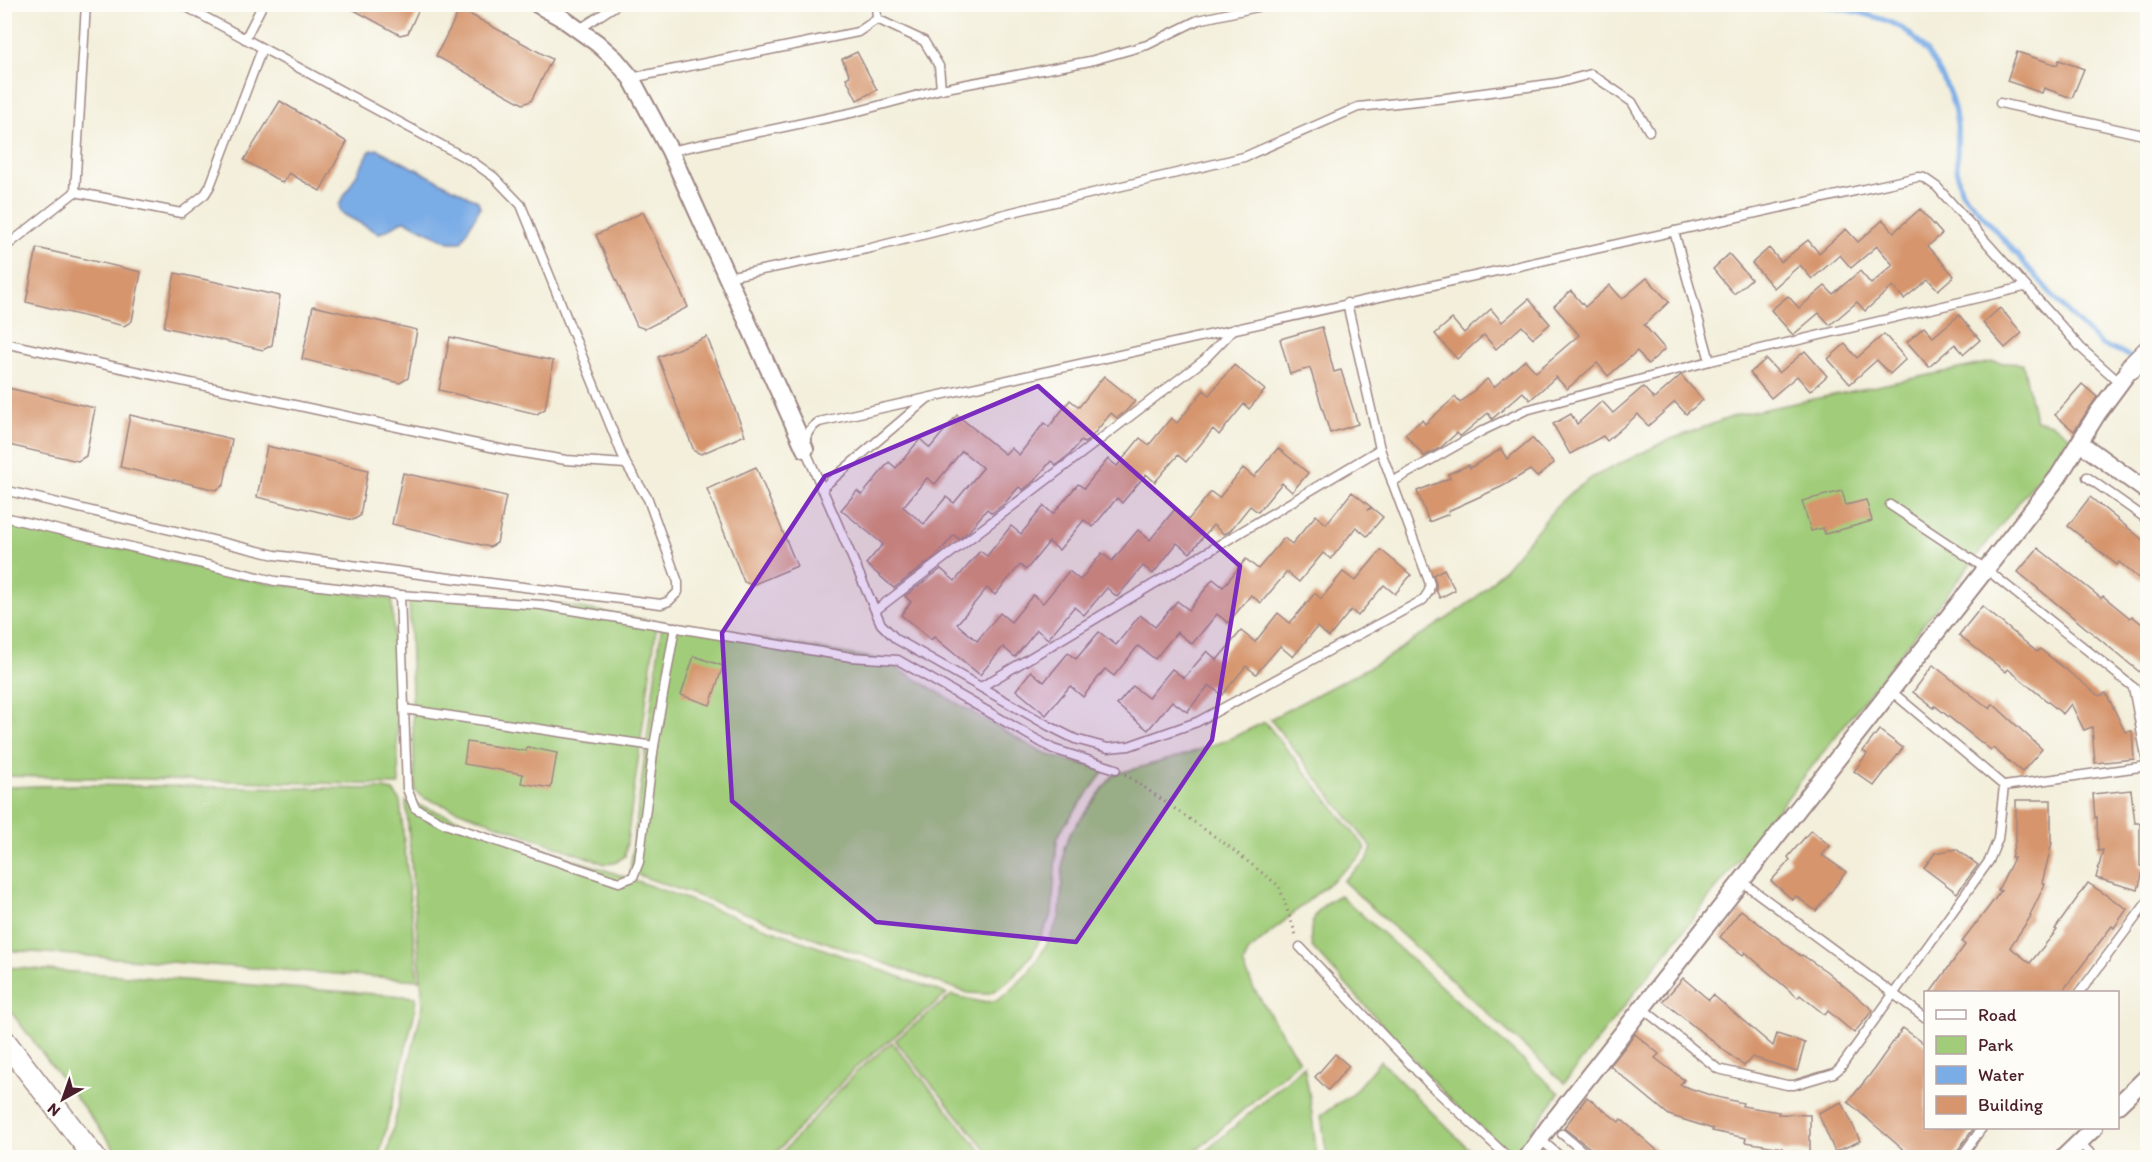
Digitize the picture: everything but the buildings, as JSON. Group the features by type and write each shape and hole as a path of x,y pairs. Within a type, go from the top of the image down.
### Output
{"street":[{"path":"537,4 578,30 615,58 631,78 670,151 805,449"},
{"path":"1527,1158 2058,477 2097,414 2125,375 2148,351"},
{"path":"2080,443 2148,492"},
{"path":"4,1040 95,1158"},
{"path":"2119,1104 2148,1076"},
{"path":"2063,1158 2093,1129"}],"lane":[{"path":"4,248 75,192 82,108 86,4"},
{"path":"4,490 275,555 661,604 678,592 678,582 648,499 626,464 521,206 507,189 464,156 181,4"},
{"path":"245,39 263,4"},
{"path":"578,30 607,8 618,4"},
{"path":"876,4 877,19"},
{"path":"670,151 855,112 941,89 1090,61 1147,45 1198,20 1271,4"},
{"path":"631,78 858,32 877,19"},
{"path":"877,19 924,41 939,66 941,89"},
{"path":"75,192 181,213 205,194 210,186 262,49"},
{"path":"727,277 871,248 1244,157 1358,107 1557,83 1591,74 1632,102 1649,131"},
{"path":"2000,103 2148,136"},
{"path":"1347,303 1380,450 1430,584 1429,591 1423,600 1221,711 1129,746 1108,748 1075,739 896,639 881,624 805,449 804,441 807,433 819,422 1347,303 1917,177 1924,178 1945,195 2024,287 2090,358 2125,375"},
{"path":"1674,231 1710,361"},
{"path":"1392,482 1526,410 1710,361 2024,287"},
{"path":"876,610 1204,360 1234,329"},
{"path":"4,344 505,450 566,460 626,464"},
{"path":"821,489 929,397"},
{"path":"981,687 1380,450"},
{"path":"2087,477 2148,520"},
{"path":"1890,505 1986,569 2148,699"},
{"path":"4,517 275,581 400,596 541,605 851,657 898,660 1053,749 1116,769"},
{"path":"400,596 407,789 415,808 445,824 619,882 633,877 639,862 654,746 675,627"},
{"path":"1891,692 2004,786 2147,766 2145,740 2133,687"},
{"path":"404,709 654,746"},
{"path":"1642,1008 1718,1069 1771,1083 1794,1085 1834,1073 1894,995 1989,861 1998,839 2004,786"},
{"path":"1741,881 1924,1017"},
{"path":"2081,991 2148,901"},
{"path":"1300,946 1428,1083 1509,1158"},
{"path":"1960,1158 1981,1129"},
{"path":"1562,1134 1591,1158"},
{"path":"1540,1139 1562,1158"},
{"path":"2079,1142 2095,1158"}],"path":[{"path":"1116,769 1224,843 1279,886 1300,946"}],"highlighted area":[{"path":"1038,386 1240,566 1212,740 1076,942 876,922 732,801 722,633 825,476"}],"green space":[{"path":"1992,362 2023,364 2035,420 2052,424 2070,437 1564,1083 1343,881 1367,860 1372,848 1270,719 1383,660 1454,614 1480,594 1506,567 1556,507 1593,477 1666,441 1737,415"},
{"path":"4,518 221,574 268,583 392,599 399,785 5,776"},
{"path":"409,597 554,603 657,622 625,856 615,863 605,864 424,798 415,791"},
{"path":"662,622 883,660 1032,747 1052,756 1105,770 1063,827 1057,839 1052,913 1033,953 1013,977 987,994 968,993 630,872"},
{"path":"1265,722 1366,848 1361,856 1249,951 1243,964 1254,989 1299,1061 1189,1157 992,1157 895,1040 952,995 981,1002 996,1001 1028,973 1046,946 1060,916 1064,848 1070,833 1113,775 1184,755 1227,740"},
{"path":"76,785 383,789 393,791 400,801 418,980 5,950 5,787"},
{"path":"406,801 637,881 947,994 854,1069 772,1157 386,1158 423,1005"},
{"path":"1340,895 1559,1093 1515,1152 1507,1151 1452,1102 1312,947 1311,929 1315,915 1325,904"},
{"path":"5,967 416,997 414,1015 379,1157 121,1157 5,1004"},
{"path":"892,1042 986,1157 778,1157 856,1072"},
{"path":"1380,1061 1477,1157 1327,1157 1321,1115 1351,1095"},
{"path":"1304,1066 1317,1157 1199,1157"}],"water":[{"path":"377,149 478,201 480,208 461,242 449,242 406,221 378,233 341,213 339,205 370,151"}],"waterway":[{"path":"1811,4 1852,11 1892,23 1905,30 1927,52 1944,81 1954,110 1957,124 1958,175 1962,192 2070,315 2102,345 2124,353 2132,359"}]}
